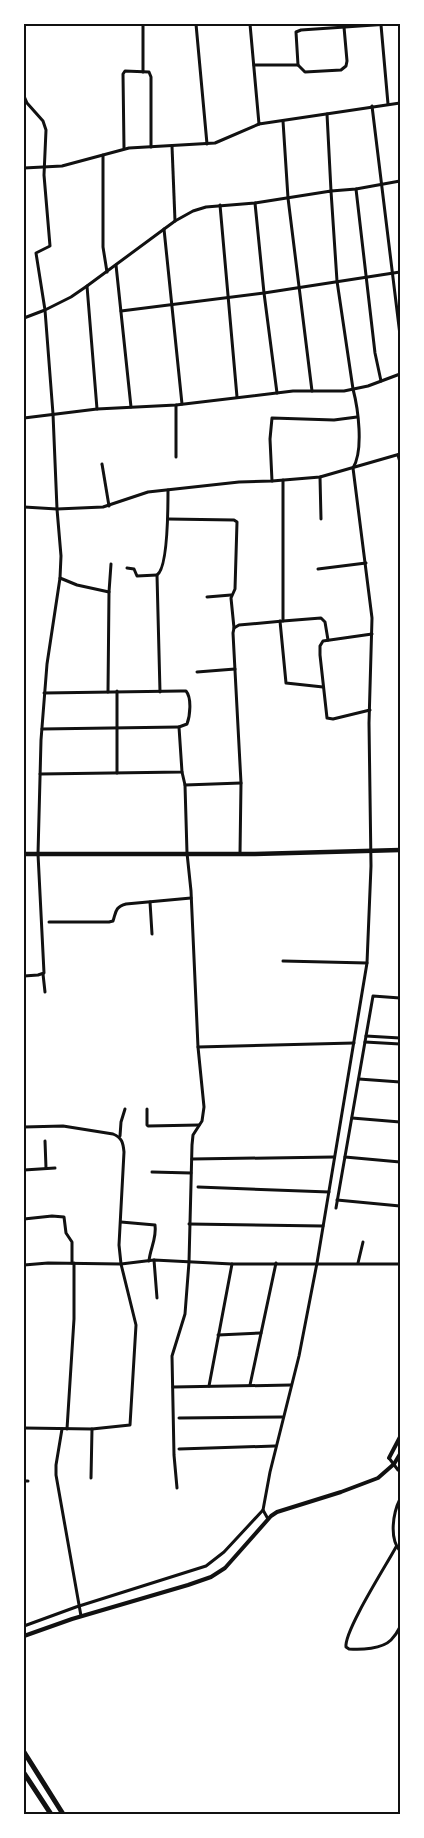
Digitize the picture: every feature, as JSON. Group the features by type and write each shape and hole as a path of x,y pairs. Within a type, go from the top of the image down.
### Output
{"highway":[{"path":"24,1752 63,1814"},
{"path":"24,1773 51,1814"}],"main road":[{"path":"24,854 240,854 400,850"}],"street":[{"path":"143,24 143,72"},
{"path":"196,24 206,144"},
{"path":"250,24 259,124"},
{"path":"344,27 346,66 341,70 305,72 298,65 296,32 344,27 389,24"},
{"path":"381,25 388,104"},
{"path":"254,65 298,65"},
{"path":"124,148 124,72 149,72 151,77 151,146"},
{"path":"24,96 27,103 46,126 44,168 50,246 38,250 36,256 45,310 61,556 60,578 44,694 40,774 38,854 45,992"},
{"path":"24,168 44,168 74,164 124,148 206,144 224,140 259,124 400,102"},
{"path":"372,106 400,335"},
{"path":"268,1519 264,1510 275,1446 291,1385 317,1263 367,963 372,634 366,563 353,468 358,451 356,401 337,281 327,114"},
{"path":"283,121 288,198 312,391"},
{"path":"172,146 175,221"},
{"path":"103,155 102,247 107,272"},
{"path":"24,318 71,297 175,221 199,209 220,204 255,203 400,181"},
{"path":"356,189 365,277 375,353 381,381"},
{"path":"255,203 277,393"},
{"path":"220,204 237,397"},
{"path":"164,229 182,404"},
{"path":"116,265 131,407"},
{"path":"121,312 400,272"},
{"path":"87,286 97,409"},
{"path":"24,418 97,409 176,405 277,393 353,389 368,386 400,374"},
{"path":"176,405 176,457"},
{"path":"272,481 270,440 272,418 334,420 357,417"},
{"path":"24,507 57,509 109,506 137,495 168,490 239,482 320,477 399,454 400,462"},
{"path":"102,464 109,506"},
{"path":"320,477 321,519"},
{"path":"283,480 282,621 286,683 322,687"},
{"path":"160,692 156,575 162,568 168,519 168,490"},
{"path":"168,519 236,521 234,589 231,595 241,783 240,854"},
{"path":"318,570 366,563"},
{"path":"108,692 111,564"},
{"path":"127,568 134,569 137,576 156,575"},
{"path":"60,578 77,585 109,592"},
{"path":"207,597 231,595"},
{"path":"234,628 321,618 325,622 328,640"},
{"path":"370,710 329,720 326,715 326,700 322,687 320,646 321,642 328,640 372,634"},
{"path":"197,672 235,669"},
{"path":"117,691 117,773"},
{"path":"42,729 179,727 186,726 189,721 188,693 181,691 44,694"},
{"path":"177,1488 172,1356 185,1314 189,1262 191,1173 194,1159 193,1136 203,1117 204,1107 198,1047 185,785 182,772 179,727"},
{"path":"40,774 182,772"},
{"path":"185,785 241,783"},
{"path":"49,922 109,922 113,921 116,909 120,905 191,898"},
{"path":"150,902 152,934"},
{"path":"283,961 367,963"},
{"path":"24,976 43,974"},
{"path":"336,1208 373,996 400,998"},
{"path":"366,1036 400,1038"},
{"path":"381,1037 381,1043"},
{"path":"198,1047 354,1042"},
{"path":"365,1042 400,1044"},
{"path":"359,1079 400,1082"},
{"path":"24,1428 92,1429 130,1425 136,1325 121,1264 119,1245 124,1152 123,1141 120,1136 121,1122 126,1108"},
{"path":"147,1109 146,1125 148,1126 199,1125"},
{"path":"352,1118 400,1122"},
{"path":"24,1127 63,1126 120,1136"},
{"path":"45,1140 46,1168"},
{"path":"194,1159 334,1157"},
{"path":"345,1157 400,1162"},
{"path":"24,1170 55,1168"},
{"path":"152,1172 191,1173"},
{"path":"198,1188 329,1192"},
{"path":"337,1200 400,1206"},
{"path":"24,1219 52,1216 64,1217 66,1233 72,1242 74,1319 67,1429"},
{"path":"120,1222 155,1225 156,1233 149,1261"},
{"path":"189,1224 323,1226"},
{"path":"358,1263 363,1242"},
{"path":"24,1265 121,1264 154,1260 232,1264 400,1264"},
{"path":"154,1260 157,1298"},
{"path":"250,1385 276,1263"},
{"path":"209,1386 232,1264"},
{"path":"218,1335 261,1333"},
{"path":"173,1387 291,1385"},
{"path":"179,1418 282,1417"},
{"path":"62,1429 56,1475 81,1616"},
{"path":"91,1478 92,1429"},
{"path":"400,1437 389,1458 400,1474"},
{"path":"179,1449 275,1446"},
{"path":"24,1636 81,1616 188,1586 211,1577 225,1568 268,1519 277,1512 378,1478 394,1464 400,1454"},
{"path":"400,1498 394,1520 396,1547 362,1606 346,1641 346,1646 348,1649 354,1649 383,1645 391,1641 400,1626"},
{"path":"24,1626 78,1606 206,1566 224,1552 264,1510"},
{"path":"396,1547 400,1551"}]}
